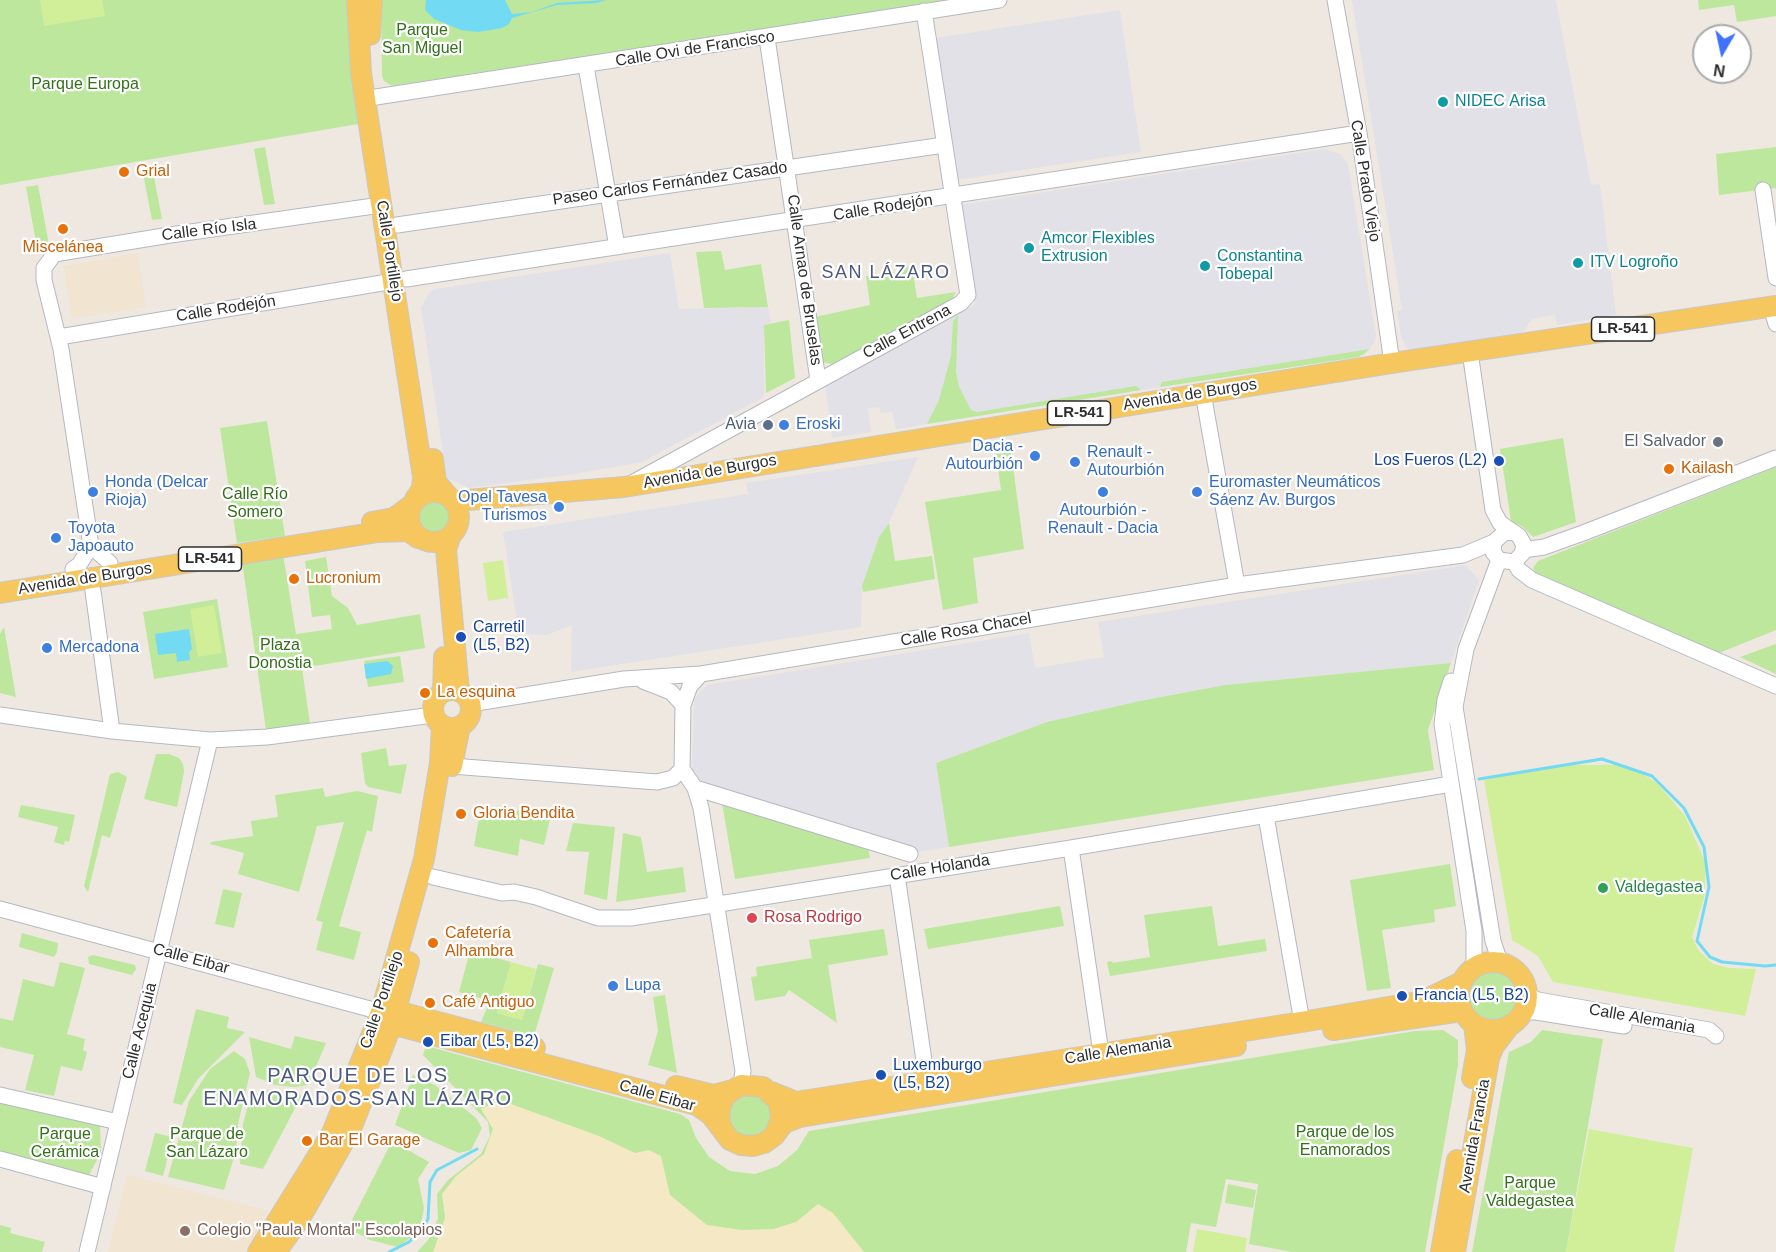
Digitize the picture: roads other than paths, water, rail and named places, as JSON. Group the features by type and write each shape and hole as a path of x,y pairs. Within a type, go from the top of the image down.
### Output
{"main road":[{"name":"Calle Portillejo","path":"357,0 361,73 381,205 400,280 436,482 452,499"},
{"name":"Calle Portillejo","path":"372,0 370,37 384,96 400,280 423,477 422,489 413,503"},
{"name":"Avenida de Burgos","path":"452,499 534,493 569,494 624,487 1392,363 1774,312"},
{"name":"LR-541","path":"413,503 430,492 452,499"},
{"name":"Avenida de Burgos","path":"453,534 473,515 481,512 525,507 569,494"},
{"path":"452,499 459,515 446,550 458,695"},
{"name":"Avenida de Burgos","path":"0,592 394,518 413,503"},
{"path":"413,503 409,523 422,540 436,552 444,645 458,695 469,717 445,722 434,702 458,695"},
{"name":"Avenida de Burgos","path":"0,580 91,576 378,532 408,531 422,540"},
{"name":"LR-541","path":"422,540 435,543 453,534"},
{"name":"Calle Portillejo","path":"276,1252 299,1220 351,1129 389,1016 433,877 452,766 445,722"},
{"name":"Calle Portillejo","path":"258,1252 332,1133 389,1016 424,859 445,722"},
{"path":"1490,962 1500,962 1515,970 1522,979 1527,995 1514,1022 1493,1030 1468,1018 1458,997 1468,974 1490,962"},
{"name":"Calle Alemania","path":"771,1092 796,1102 1302,1022 1423,1001 1468,974"},
{"name":"Calle Eibar","path":"389,1016 700,1093 714,1095 742,1083"},
{"name":"Calle Eibar","path":"389,1016 697,1106 711,1115 722,1129"},
{"name":"Calle Alemania","path":"774,1136 784,1124 800,1117 1468,1018"},
{"name":"Avenida Francia","path":"1441,1252 1477,1050 1468,1018"},
{"name":"Avenida Francia","path":"1455,1252 1489,1058 1494,1046 1514,1022"},
{"path":"742,1083 771,1092 779,1102 781,1119 774,1136 764,1143 753,1146 741,1145 730,1140 722,1129 719,1117 721,1104 742,1083"}],"street":[{"name":"Calle Ovi de Francisco","path":"384,96 999,0"},
{"name":"Calle Prado Viejo","path":"1335,0 1359,133 1392,363"},
{"name":"Calle Entrena","path":"624,487 961,303 968,295 924,11"},
{"name":"Calle Arnao de Bruselas","path":"767,38 818,380"},
{"path":"586,66 617,248"},
{"name":"Calle Rodejón","path":"59,337 400,280 1359,133"},
{"name":"Paseo Carlos Fernández Casado","path":"397,225 944,146"},
{"path":"1763,190 1776,278"},
{"name":"Calle Río Isla","path":"59,337 44,280 44,268 54,254 381,205"},
{"path":"59,337 91,546 91,576 112,731"},
{"path":"1470,352 1493,510 1490,528 1507,553 1525,568 1532,580 1776,686"},
{"path":"1203,393 1237,585"},
{"name":"Calle Rosa Chacel","path":"458,695 701,674 1237,585 1463,555 1507,553 1544,547 1776,458"},
{"path":"1468,974 1474,931 1451,784 1443,713 1457,665 1466,649 1489,587 1507,553 1522,540 1500,523 1493,510"},
{"path":"91,546 85,558 91,576"},
{"path":"1466,649 1455,707 1493,941 1500,962"},
{"path":"701,674 690,686 683,705 682,769 695,788 717,905 742,1083"},
{"path":"624,679 646,681 659,686 671,692 683,705"},
{"path":"0,715 112,731 210,741 445,722"},
{"name":"Calle Acequia","path":"87,1252 210,741"},
{"path":"452,766 641,782 666,782 674,778 682,769"},
{"name":"Calle Holanda","path":"433,877 502,893 525,894 609,919 717,905 1451,784"},
{"path":"695,788 910,854"},
{"path":"1266,816 1302,1022"},
{"path":"1071,848 1101,1053"},
{"path":"897,875 927,1081"},
{"name":"Calle Eibar","path":"0,909 389,1016"},
{"name":"Calle Alemania","path":"1514,1022 1528,1012 1536,1012 1707,1039 1716,1036 1708,1030 1538,1000 1531,997 1522,979"},
{"path":"0,1095 118,1122"},
{"path":"0,1159 103,1187"}],"water":[{"path":"426,0 505,0 512,14 532,12 557,3 606,0 597,3 557,5 512,18 509,24 502,28 478,32 461,30 434,19 425,10"},
{"path":"189,629 192,649 189,652 190,660 177,662 176,653 158,655 155,634"},
{"path":"387,661 393,666 391,674 366,679 364,664"}],"waterway":[{"path":"1479,779 1602,759 1652,776 1684,808 1704,847 1709,887 1697,941 1710,957 1722,962 1776,965"},
{"path":"389,1252 409,1242 423,1228 428,1219 430,1182 437,1170 477,1149"}],"place":[{"name":"NIDEC Arisa","path":"1443,102"},
{"name":"Grial","path":"124,172"},
{"name":"Miscelánea","path":"63,229"},
{"name":"Amcor Flexibles Extrusion","path":"1029,248"},
{"name":"ITV Logroño","path":"1578,263"},
{"name":"Constantina Tobepal","path":"1205,266"},
{"name":"Avia","path":"768,425"},
{"name":"Eroski","path":"784,425"},
{"name":"El Salvador","path":"1718,442"},
{"name":"Dacia - Autourbión","path":"1035,456"},
{"name":"Los Fueros (L2)","path":"1499,461"},
{"name":"Renault - Autourbión","path":"1075,462"},
{"name":"Kailash","path":"1669,469"},
{"name":"Honda (Delcar Rioja)","path":"93,492"},
{"name":"Autourbión - Renault - Dacia","path":"1103,492"},
{"name":"Euromaster Neumáticos Sáenz Av. Burgos","path":"1197,492"},
{"name":"Opel Tavesa Turismos","path":"559,507"},
{"name":"Toyota Japoauto","path":"56,538"},
{"name":"Lucronium","path":"294,579"},
{"name":"Carretil (L5, B2)","path":"461,637"},
{"name":"Mercadona","path":"47,648"},
{"name":"La esquina","path":"425,693"},
{"name":"Gloria Bendita","path":"461,814"},
{"name":"Valdegastea","path":"1603,888"},
{"name":"Rosa Rodrigo","path":"752,918"},
{"name":"Cafetería Alhambra","path":"433,943"},
{"name":"Lupa","path":"613,986"},
{"name":"Francia (L5, B2)","path":"1402,996"},
{"name":"Café Antiguo","path":"430,1003"},
{"name":"Eibar (L5, B2)","path":"428,1042"},
{"name":"Luxemburgo (L5, B2)","path":"881,1075"},
{"name":"Bar El Garage","path":"307,1141"},
{"name":"Colegio \"Paula Montal\" Escolapios","path":"185,1231"}],"district":[{"name":"SAN LÁZARO","path":"886,273"},
{"name":"PARQUE DE LOS ENAMORADOS-SAN LÁZARO","path":"358,1088"}],"park label":[{"name":"Parque San Miguel","path":"422,40"},
{"name":"Parque Europa","path":"85,85"},
{"name":"Calle Río Somero","path":"255,504"},
{"name":"Plaza Donostia","path":"280,655"},
{"name":"Parque de los Enamorados","path":"1345,1142"},
{"name":"Parque Cerámica","path":"65,1144"},
{"name":"Parque de San Lázaro","path":"207,1144"},
{"name":"Parque Valdegastea","path":"1530,1193"}]}
